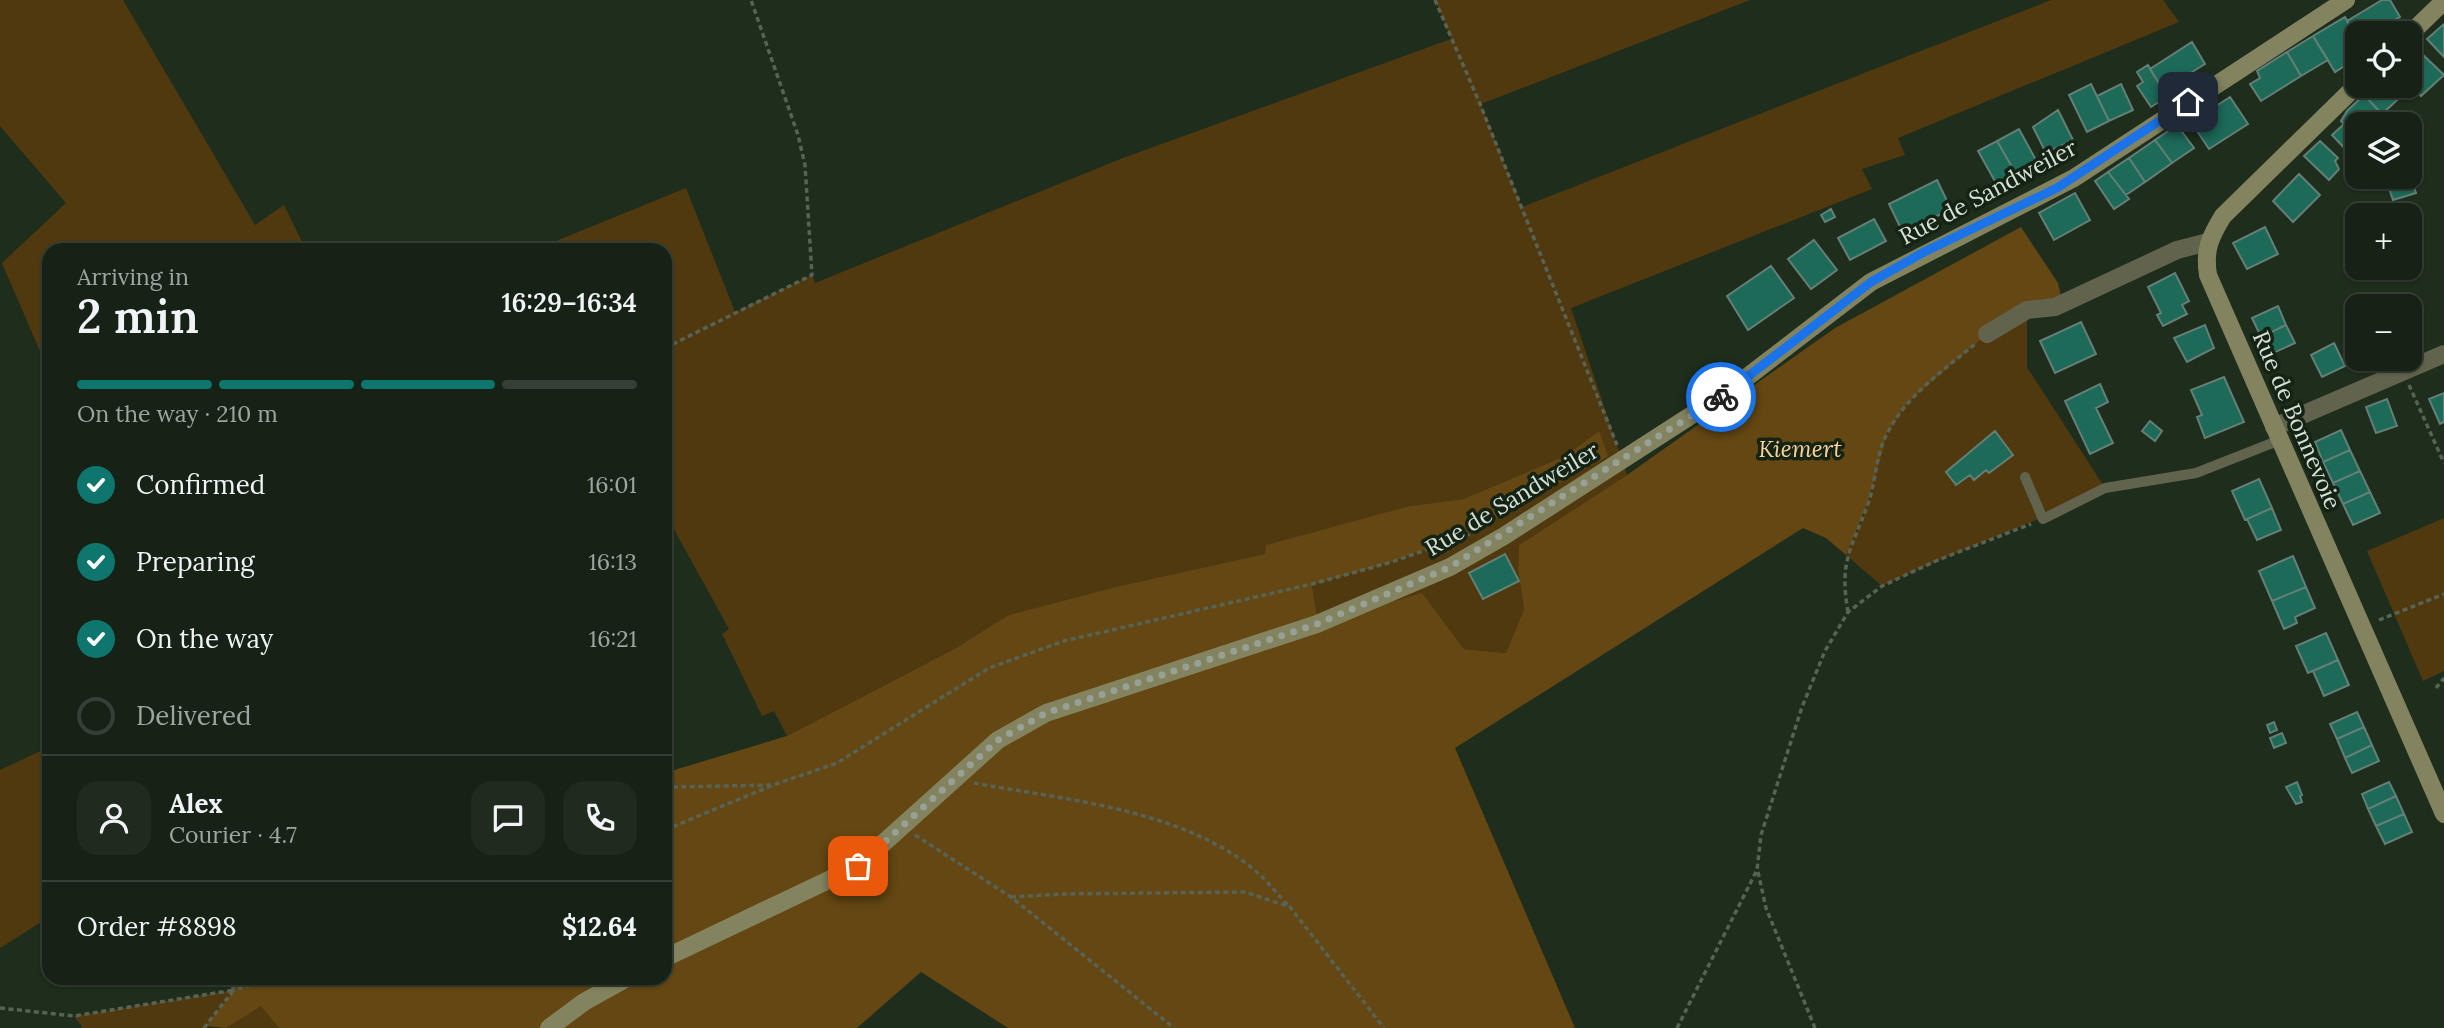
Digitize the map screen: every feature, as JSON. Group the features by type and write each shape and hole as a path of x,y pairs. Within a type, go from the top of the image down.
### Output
{"main road":[{"name":"Rue de Sandweiler","path":"672,955 858,866 998,740 1046,713 1317,624 1450,567 1623,461 1729,391 1871,282 2074,178 2346,0"},
{"path":"2422,22 2444,1"},
{"path":"2208,242 2223,216 2345,97"},
{"name":"Rue de Bonnevoie","path":"2208,242 2205,258 2208,275 2360,627 2443,809"},
{"path":"549,1028 584,1002 614,985"}],"street":[{"path":"1987,334 2027,310 2054,307 2177,250 2208,242"},
{"path":"2422,363 2444,354"},
{"path":"2277,434 2404,371"}],"lane":[{"path":"2025,477 2043,519 2105,488 2196,473 2277,434"}],"path":[{"path":"672,345 812,275 805,165 798,135 751,0"},
{"path":"1435,0 1480,104 1623,461"},
{"path":"1848,612 1843,581 1846,555 1868,503 1887,433 1908,402 1987,334"},
{"path":"2404,371 2444,463"},
{"path":"1815,1028 1766,908 1757,870 1761,835 1802,707 1825,651 1848,612 1882,586 1938,560 2043,519"},
{"path":"672,827 773,785 837,763 989,668 1064,641 1312,584 1392,562 1474,530 1504,536"},
{"path":"2360,627 2444,594"},
{"path":"2435,688 2444,678"},
{"path":"952,779 1135,813 1200,837 1258,873 1290,907 1384,1028"},
{"path":"672,786 773,785"},
{"path":"903,828 1011,897 1174,1028"},
{"path":"1677,1028 1757,870"},
{"path":"1011,897 1245,892 1290,907"},
{"path":"232,985 234,990"},
{"path":"0,1008 74,1016 251,985"},
{"path":"204,1028 234,990"}],"shaded area":[{"path":"0,0 123,0 255,225 284,205 303,243 42,243 42,356 2,263 66,203 0,126"},
{"path":"1435,0 1750,0 1481,104 1522,207 2051,0 2163,0 2179,22 1898,138 1905,155 1862,169 1872,189 1571,308 1627,475 1519,545 1518,570 1524,609 1506,653 1464,649 1422,594 1317,624 1312,584 1392,562 1474,530 1599,431 1565,456 1463,499 1410,506 1266,554 1115,587 1010,615 954,649 787,736 774,711 762,716 722,634 729,629 672,526 672,243 551,243 686,188 735,312 812,275 815,283 1123,158 1451,39"},
{"path":"2027,310 2027,367 2105,488 1882,586 1846,555 1869,501 1887,433 1912,397 1949,363"},
{"path":"2444,518 2444,671 2423,681 2367,551"},
{"path":"42,750 42,921 0,948 0,770"},
{"path":"234,990 207,1028 83,1028 74,1016"},
{"path":"261,1005 279,1028 226,1028"}],"green space":[{"name":"Kiemert","path":"2021,227 2058,283 2062,301 1987,334 1908,402 1887,433 1868,503 1846,555 1826,538 1803,528 1455,748 1575,1028 1008,1028 921,972 857,1028 279,1028 261,1006 226,1028 206,1026 234,990 232,985 672,985 672,788 675,787 672,771 787,736 954,649 1009,615 1115,587 1265,554 1266,545 1410,506 1463,499 1565,456 1599,431 1608,456 1474,530 1392,562 1312,585 1318,623 1422,593 1464,649 1506,653 1524,609 1518,570 1519,545 1627,475 1835,328"}],"building":[{"path":"2382,0 2390,0 2400,17 2393,21 2347,21"},
{"path":"2345,17 2347,21 2345,21 2345,66 2335,72 2313,36"},
{"path":"2444,24 2444,57 2427,39"},
{"path":"2313,36 2328,60 2301,76 2287,52"},
{"path":"2192,42 2205,64 2163,90 2150,69"},
{"path":"2287,52 2301,76 2261,101 2250,84 2260,78 2257,71"},
{"path":"2422,54 2444,75 2422,95"},
{"path":"2148,65 2167,97 2151,107 2137,86 2143,82 2137,72"},
{"path":"2091,84 2109,121 2087,132 2069,95"},
{"path":"2121,84 2133,110 2109,121 2097,96"},
{"path":"2230,97 2248,124 2209,149 2191,122"},
{"path":"2361,98 2367,98 2380,112 2346,112"},
{"path":"2367,98 2399,98 2384,112 2380,112"},
{"path":"2058,110 2073,140 2046,153 2033,127"},
{"path":"2345,114 2345,149 2332,135 2344,124 2341,121"},
{"path":"2177,125 2194,148 2172,163 2155,140"},
{"path":"2019,129 2037,162 2016,174 1997,141"},
{"path":"2155,140 2172,163 2145,182 2129,158"},
{"path":"1997,141 2016,174 1997,185 1978,151"},
{"path":"2320,141 2338,158 2335,161 2339,169 2329,180 2304,156"},
{"path":"2129,158 2145,182 2126,195 2108,172"},
{"path":"2108,172 2129,199 2114,209 2095,181"},
{"path":"2299,174 2320,195 2293,222 2273,201"},
{"path":"1937,180 1951,209 1903,233 1889,204"},
{"path":"2389,189 2415,189 2416,193 2393,200"},
{"path":"2075,193 2090,220 2054,240 2039,213"},
{"path":"1831,209 1835,217 1825,222 1821,215"},
{"path":"1874,219 1886,241 1850,260 1838,238"},
{"path":"2265,227 2278,254 2247,269 2233,243"},
{"path":"1814,240 1837,270 1811,289 1788,259"},
{"path":"1771,266 1794,298 1748,330 1727,296"},
{"path":"2175,273 2189,301 2182,305 2187,314 2163,326 2157,315 2161,313 2148,287"},
{"path":"2278,306 2286,325 2261,337 2252,318"},
{"path":"2081,322 2096,354 2055,373 2040,341"},
{"path":"2205,325 2214,348 2187,362 2174,338"},
{"path":"2286,325 2295,343 2269,355 2261,337"},
{"path":"2334,343 2345,366 2322,377 2311,355"},
{"path":"2224,377 2244,422 2205,438 2197,417 2202,415 2191,390"},
{"path":"2100,384 2108,402 2096,408 2113,443 2090,454 2065,401"},
{"path":"2444,393 2444,422 2440,424 2429,399"},
{"path":"2387,399 2397,426 2376,433 2366,407"},
{"path":"2150,421 2162,431 2155,441 2142,431"},
{"path":"2341,430 2350,450 2323,462 2315,442"},
{"path":"1995,431 2013,455 1989,473 1986,470 1974,480 1970,475 1956,485 1946,472"},
{"path":"2350,450 2360,471 2333,483 2323,462"},
{"path":"2360,471 2370,492 2343,504 2333,483"},
{"path":"2259,479 2272,508 2245,520 2232,491"},
{"path":"2370,492 2380,513 2353,525 2343,504"},
{"path":"2272,508 2281,530 2257,540 2247,519"},
{"path":"1505,554 1519,581 1483,599 1469,573"},
{"path":"2293,556 2306,587 2272,601 2259,571"},
{"path":"2306,587 2315,608 2295,617 2297,623 2284,629 2272,601"},
{"path":"2326,633 2338,660 2308,673 2296,646"},
{"path":"2338,660 2349,685 2324,696 2313,671"},
{"path":"2357,712 2364,727 2337,739 2330,724"},
{"path":"2274,722 2277,730 2270,733 2267,725"},
{"path":"2364,727 2372,745 2345,758 2337,739"},
{"path":"2282,733 2286,743 2274,748 2270,738"},
{"path":"2372,745 2379,761 2352,773 2345,758"},
{"path":"2297,782 2302,802 2296,804 2286,787"},
{"path":"2389,782 2396,796 2368,809 2362,794"},
{"path":"2396,796 2404,814 2376,826 2368,809"},
{"path":"2404,814 2412,832 2385,844 2376,826"}],"way so far":[{"path":"858,866 998,740 1046,713 1317,624 1450,567 1504,536 1721,397"}],"route":[{"path":"1721,397 1871,282 1924,252 2057,188 2188,102"}]}
